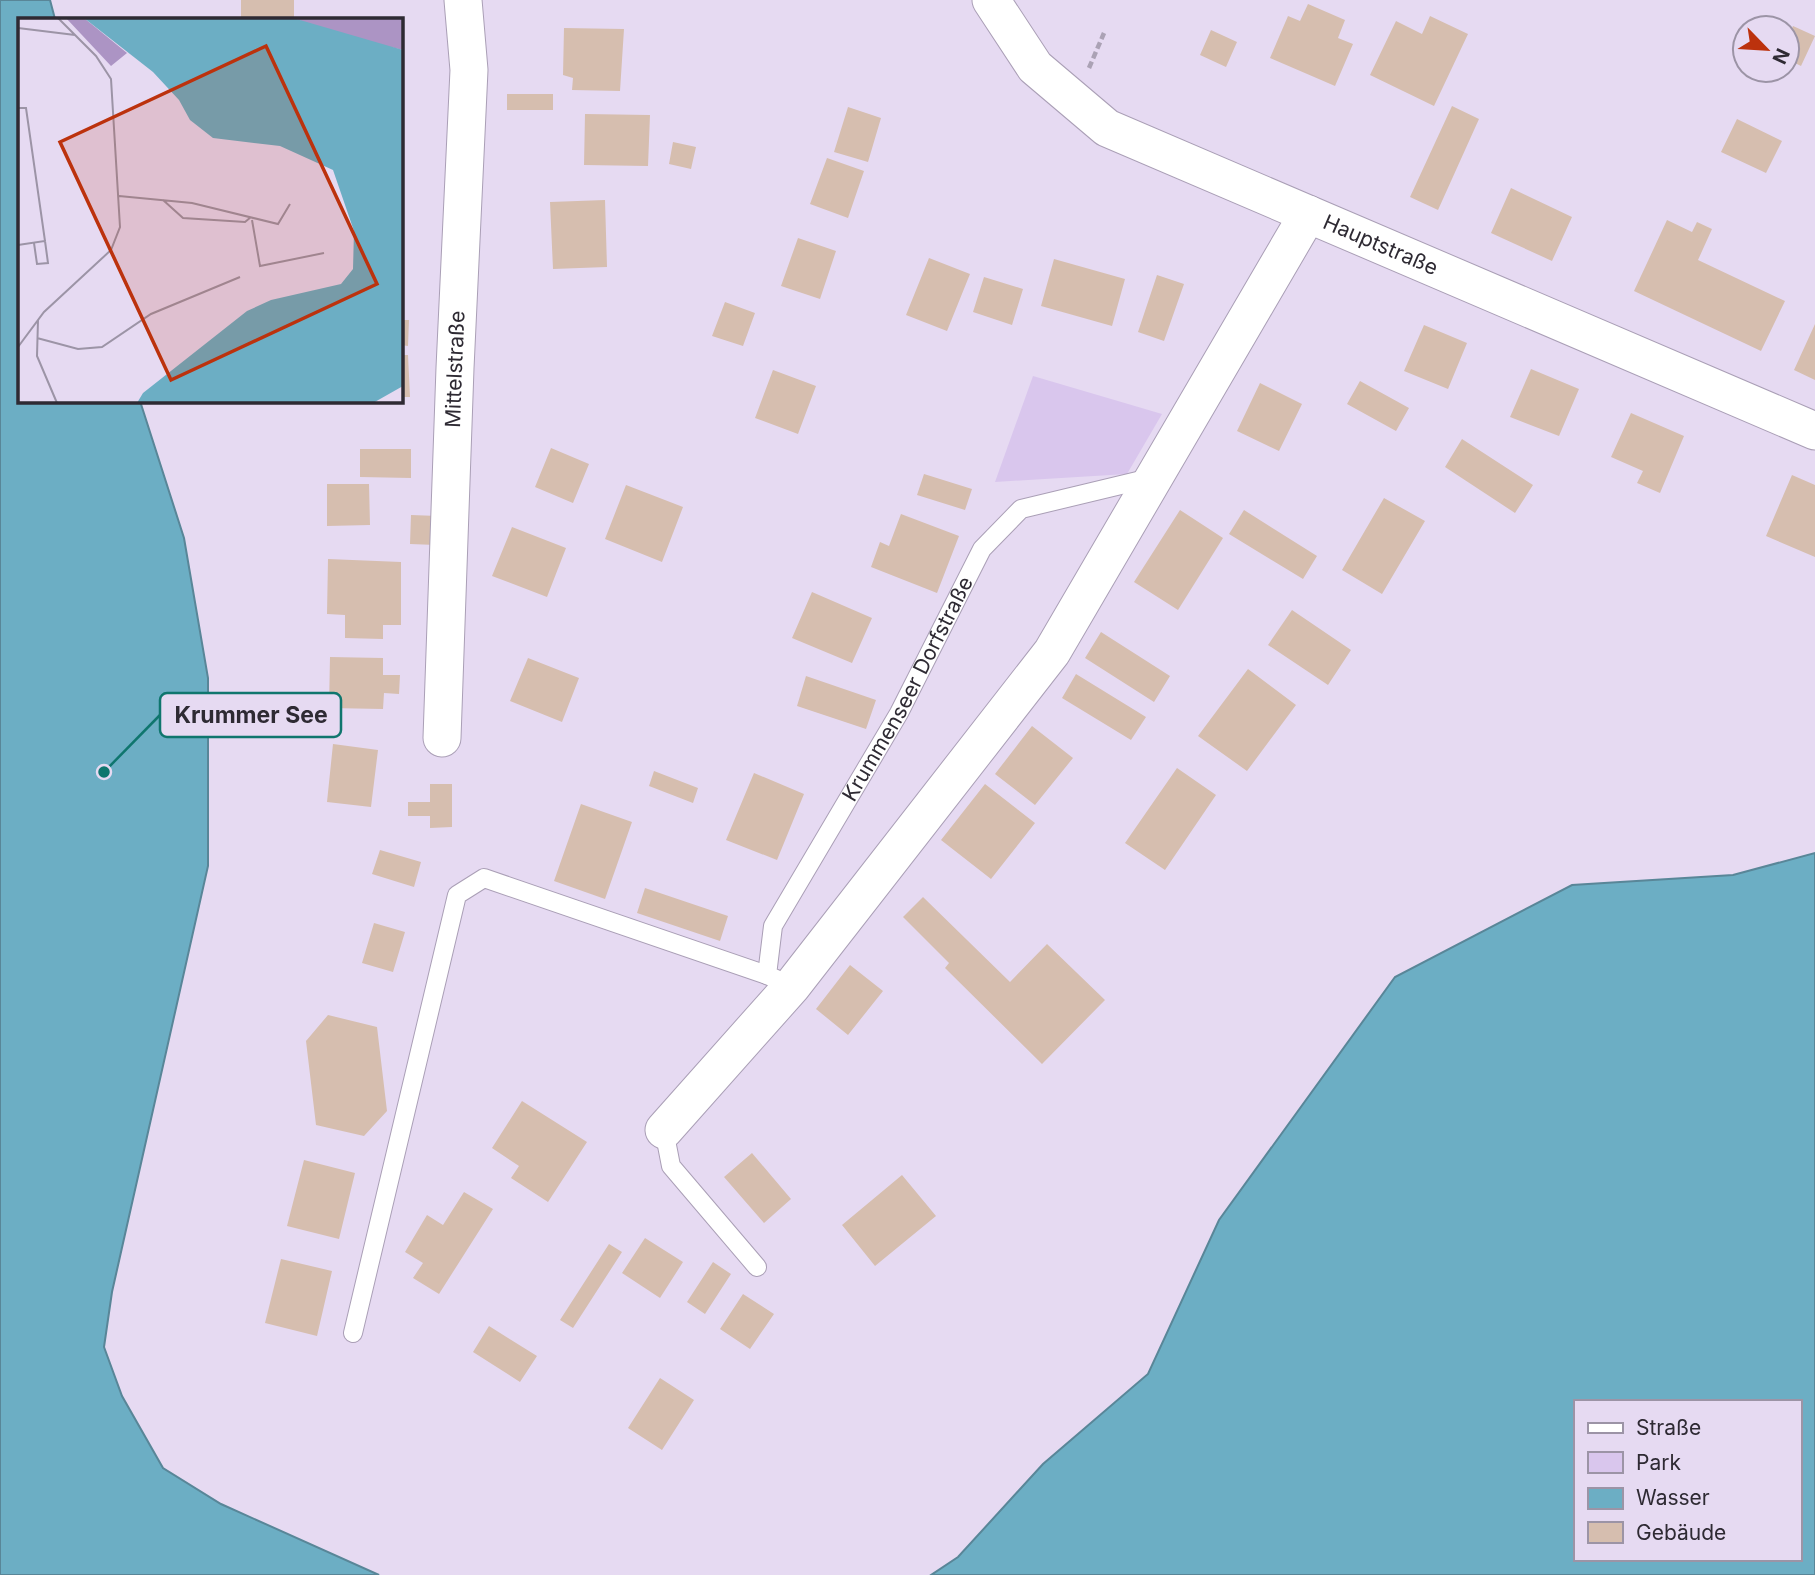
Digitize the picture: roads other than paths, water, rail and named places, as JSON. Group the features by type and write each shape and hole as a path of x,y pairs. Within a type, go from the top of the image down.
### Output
{"street":[{"name":"Mittelstraße","path":"442,738 455,368 470,70 463,0"},
{"name":"Hauptstraße","path":"991,0 1035,67 1107,128 1815,431"},
{"path":"664,1130 780,981 1052,652 1308,215"}],"lane":[{"name":"Krummenseer Dorfstraße","path":"780,981 773,926 899,713 982,549 1021,509 1154,477"},
{"path":"353,1333 457,895 484,878 780,981"},
{"path":"664,1130 671,1166 757,1267"}],"water":[{"path":"0,0 50,0 55,18 18,18 18,402 140,402 184,538 208,678 208,866 112,1292 104,1347 122,1396 163,1468 221,1504 379,1575 0,1575"},
{"path":"1815,853 1815,1575 931,1575 958,1557 1043,1464 1148,1374 1219,1220 1395,977 1572,885 1733,875"}],"place":[{"name":"Krummer See","path":"104,772"}]}
